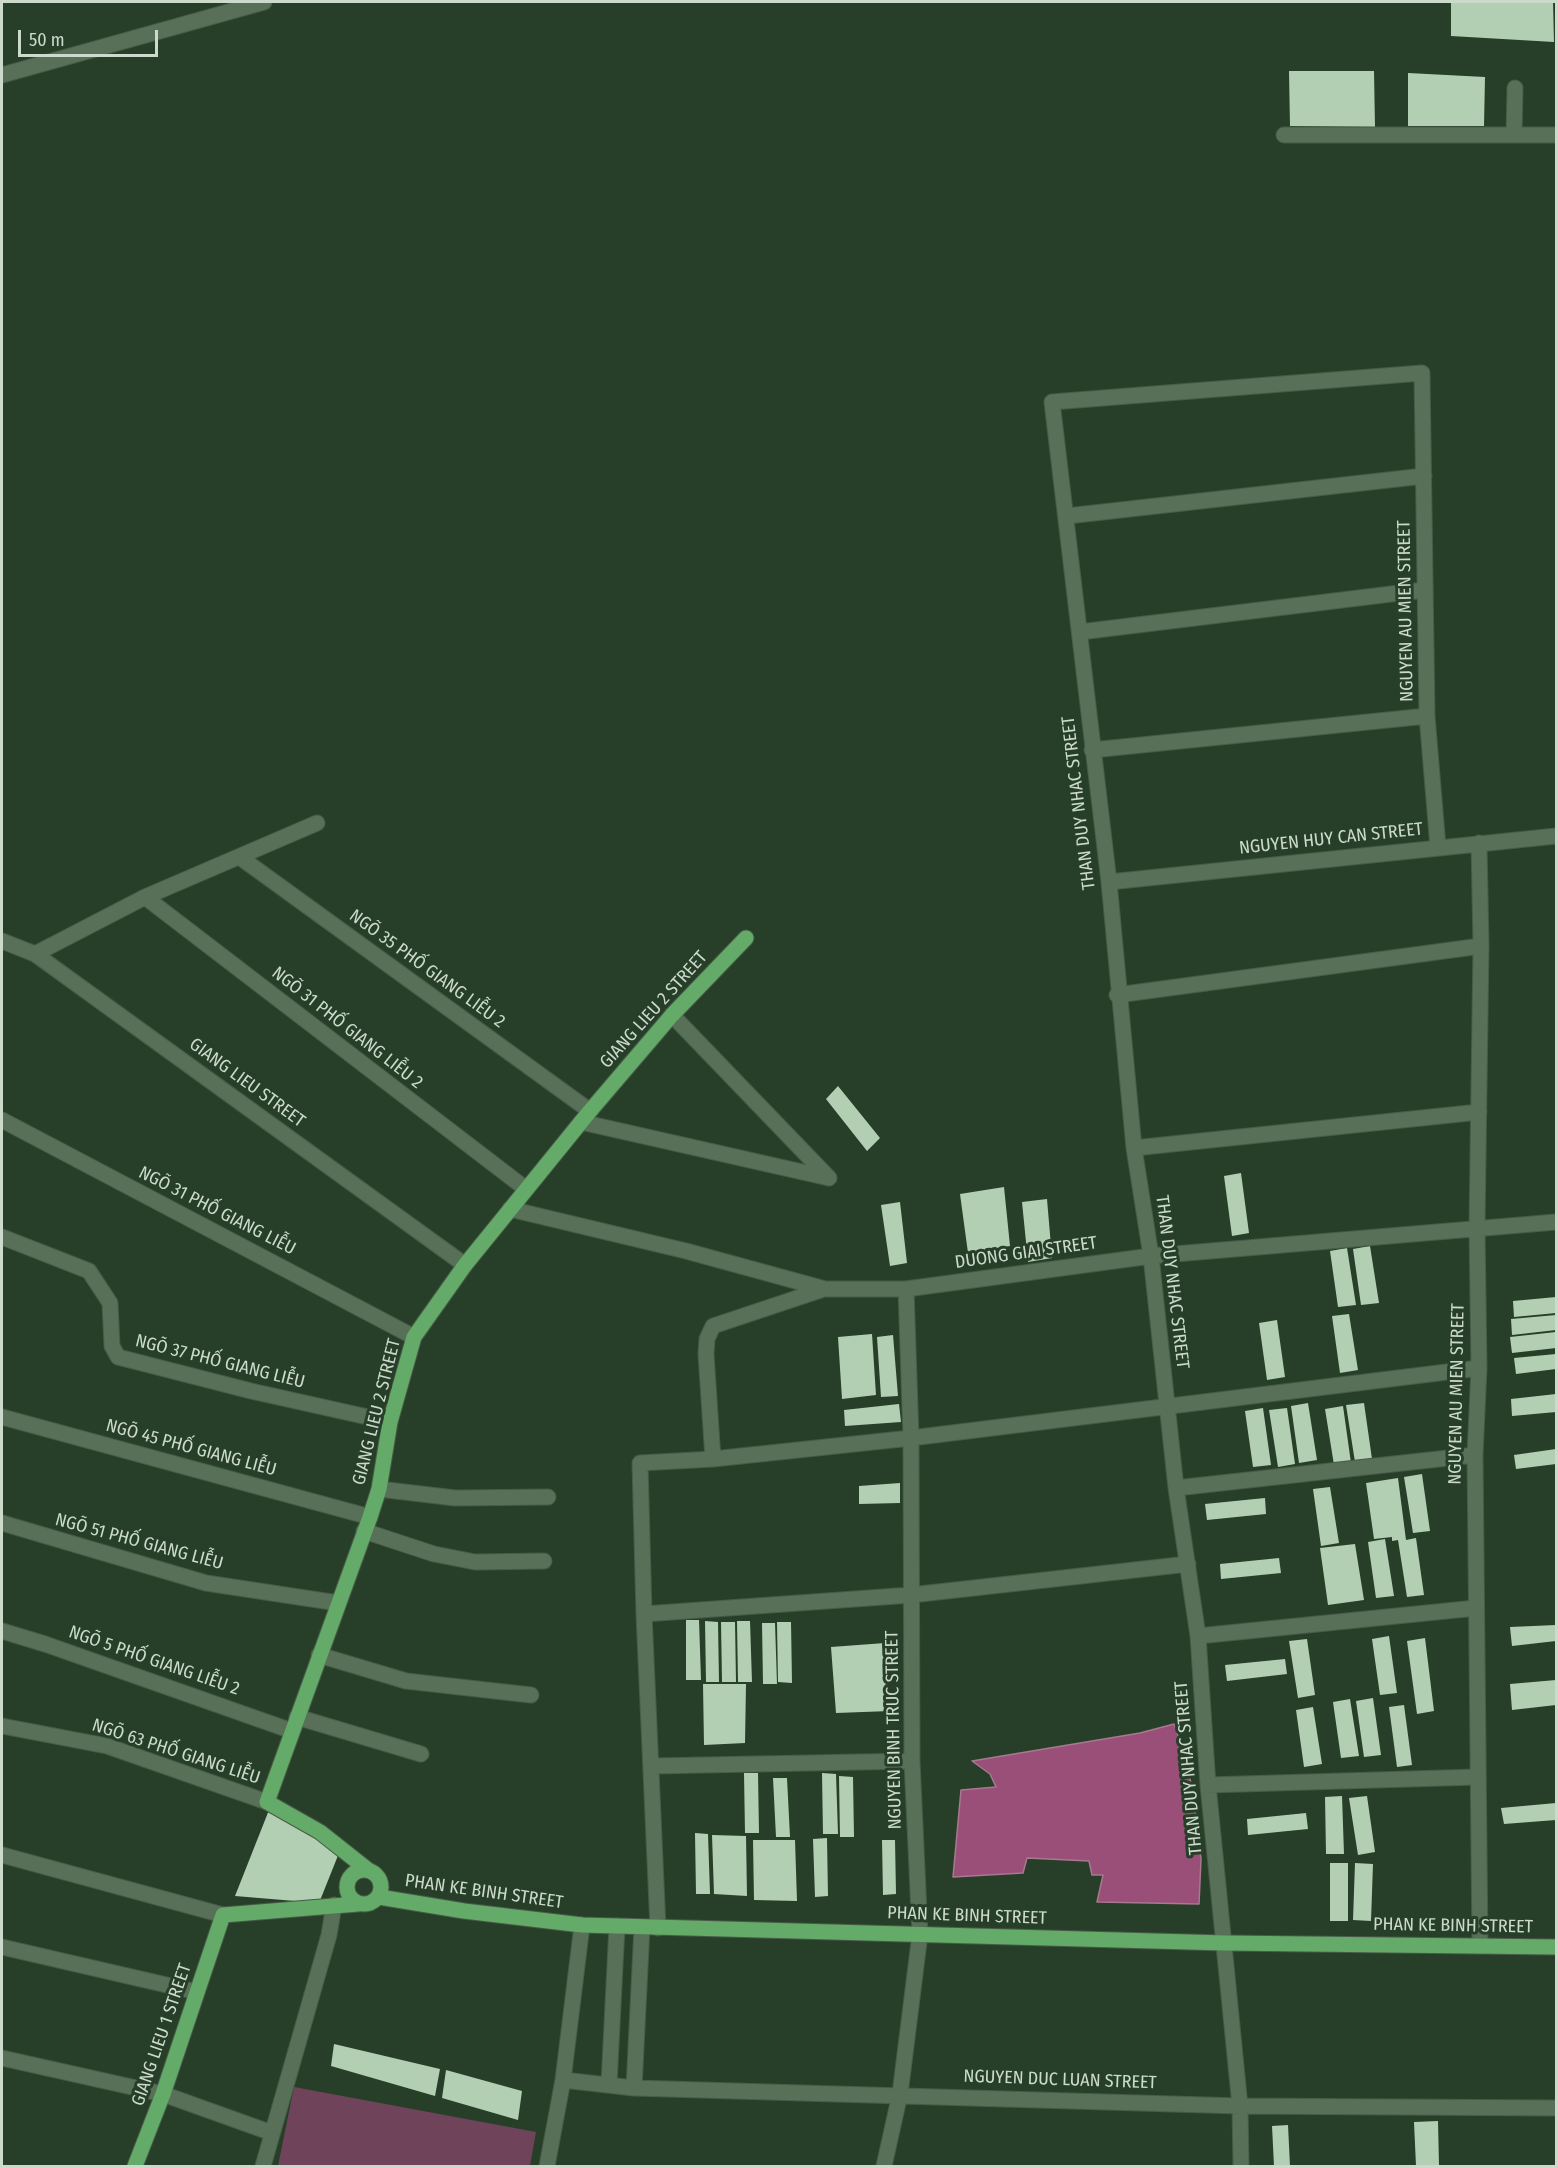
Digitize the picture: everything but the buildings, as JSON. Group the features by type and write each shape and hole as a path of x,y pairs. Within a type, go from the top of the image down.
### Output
{"main road":[{"name":"GIANG LIEU 2 STREET","path":"267,1802 379,1489 390,1422 414,1337 465,1264 585,1117 672,1015 746,938"},
{"path":"223,1915 369,1904 379,1897 380,1880 320,1832 267,1802"},
{"path":"358,1904 349,1896 348,1882 358,1871 368,1870"},
{"name":"PHAN KE BINH STREET","path":"379,1897 464,1911 582,1925 1225,1943 1557,1947"},
{"name":"GIANG LIEU 1 STREET","path":"135,2166 163,2094 223,1915"}],"street":[{"path":"2,75 264,2"},
{"path":"1515,88 1515,135"},
{"path":"1284,135 1557,135"},
{"name":"THAN DUY NHAC STREET","path":"1241,2166 1240,2106 1208,1785 1198,1636 1176,1488 1152,1257 1134,1148 1117,994 1109,882 1052,402 1422,373"},
{"name":"NGUYEN AU MIEN STREET","path":"1422,373 1428,716 1438,847"},
{"path":"1067,516 1424,476"},
{"path":"1080,632 1424,590"},
{"path":"1092,750 1428,716"},
{"path":"35,954 145,897 241,858 317,823"},
{"name":"NGUYEN HUY CAN STREET","path":"1109,882 1557,836"},
{"name":"NGUYEN AU MIEN STREET","path":"1479,843 1481,946 1477,1227 1479,1368 1475,1455 1480,1946"},
{"name":"NGÕ 35 PHỐ GIANG LIỄU 2","path":"241,858 585,1117"},
{"name":"NGÕ 31 PHỐ GIANG LIỄU 2","path":"145,897 526,1190"},
{"name":"GIANG LIEU STREET","path":"2,941 35,954 465,1264"},
{"path":"1117,994 1481,946"},
{"path":"585,1117 829,1178 672,1015"},
{"path":"1134,1148 1479,1113"},
{"name":"NGÕ 31 PHỐ GIANG LIỄU","path":"2,1120 414,1337"},
{"name":"DUONG GIAI STREET","path":"510,1209 686,1251 825,1289 906,1289 1152,1257 1477,1227 1557,1222"},
{"name":"NGÕ 37 PHỐ GIANG LIỄU","path":"2,1237 89,1271 110,1303 112,1346 118,1357 251,1391 390,1422"},
{"path":"713,1459 706,1354 707,1339 713,1326 825,1289"},
{"name":"NGUYEN BINH TRUC STREET","path":"884,2166 900,2094 920,1934 912,1761 911,1438 906,1289"},
{"path":"658,1928 644,1614 640,1463 713,1459 911,1438 1479,1368"},
{"name":"NGÕ 45 PHỐ GIANG LIỄU","path":"2,1417 370,1517"},
{"path":"1176,1488 1475,1455"},
{"path":"379,1489 455,1498 548,1497"},
{"name":"NGÕ 51 PHỐ GIANG LIỄU","path":"2,1523 206,1583 338,1603"},
{"path":"364,1532 434,1554 475,1562 544,1561"},
{"path":"644,1614 911,1595 1188,1564"},
{"path":"1198,1636 1476,1608"},
{"name":"NGÕ 5 PHỐ GIANG LIỄU 2","path":"2,1631 295,1724 421,1754"},
{"path":"319,1655 373,1674 406,1681 531,1695"},
{"name":"NGÕ 63 PHỐ GIANG LIỄU","path":"2,1726 107,1746 267,1802"},
{"path":"652,1766 912,1761"},
{"path":"1208,1785 1477,1777"},
{"path":"2,1855 223,1915"},
{"path":"263,2166 329,1935 334,1905"},
{"path":"547,2166 563,2080 582,1925"},
{"path":"609,2084 617,1926"},
{"path":"634,2088 642,1927"},
{"path":"2,1947 197,1992"},
{"path":"2,2058 163,2094 272,2133"},
{"name":"NGUYEN DUC LUAN STREET","path":"563,2080 634,2088 900,2094 1240,2106 1557,2108"}],"shaded area":[{"path":"1174,1724 1186,1757 1193,1795 1201,1859 1199,1904 1097,1902 1103,1875 1092,1875 1089,1861 1027,1858 1023,1873 953,1877 961,1790 996,1787 990,1774 972,1761 1140,1733"},
{"path":"294,2087 536,2132 530,2166 278,2166"}]}
